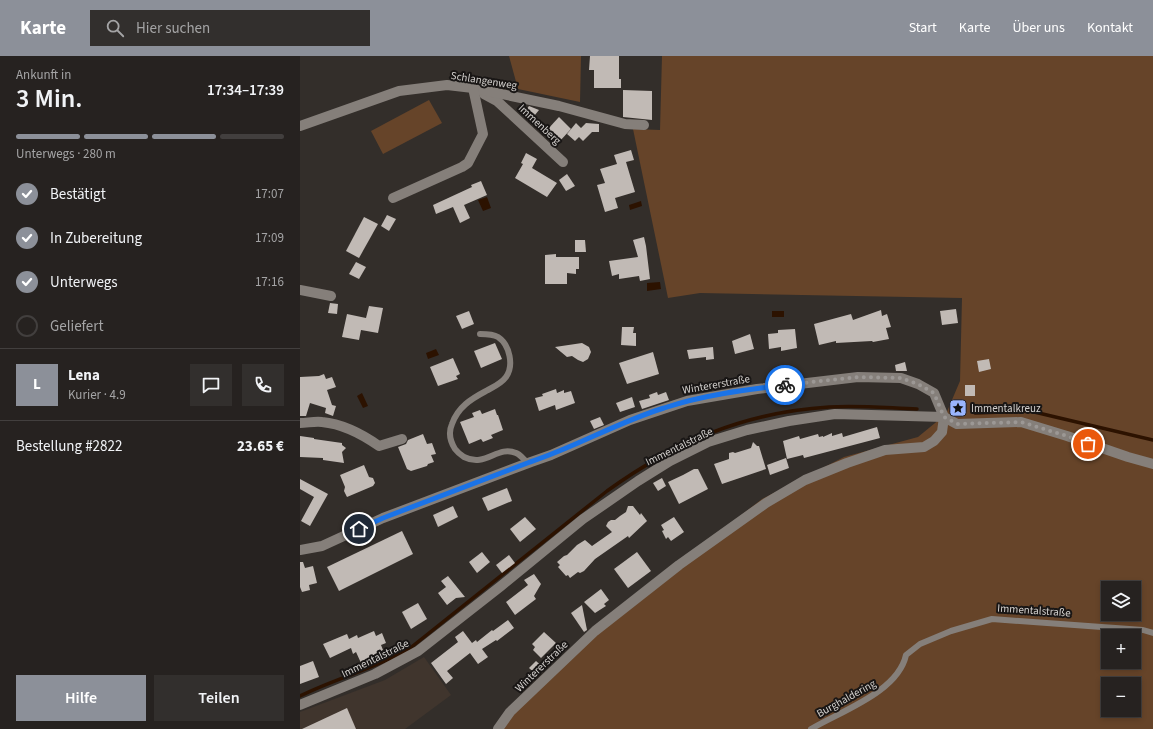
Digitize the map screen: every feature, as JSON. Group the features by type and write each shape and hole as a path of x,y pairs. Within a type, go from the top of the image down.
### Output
{"street":[{"name":"Schlangenweg","path":"300,126 399,91 447,85 473,88 559,106 625,124 644,125"},
{"name":"Immenberg","path":"473,88 497,101 563,162"},
{"path":"394,198 468,163 483,134 473,88"},
{"path":"300,290 331,296"},
{"name":"Wintererstraße","path":"300,550 322,546 383,518 551,455 630,420 687,401 757,389 858,377 901,378 918,384 934,393 944,417 942,432 934,441 924,447 885,450 847,463 805,480 766,503 679,565 595,631 510,712 498,729"},
{"name":"Immentalstraße","path":"300,705 375,674 418,651 583,519 638,480 670,461 708,442 747,430 789,421 835,414 944,417 958,424 1021,422 1067,436 1128,458 1153,464"},
{"path":"300,423 320,421 344,426 367,437 379,446 402,439"}],"lane":[{"path":"480,334 489,334 498,337 506,345 510,359 510,371 505,379 498,385 463,405 454,417 450,428 450,439 456,450 462,456 469,459 479,461 504,451 517,453 528,463"},
{"name":"Immentalstraße","path":"904,664 906,655 920,644 951,631 992,620 1143,630 1153,633"},
{"name":"Burghaldering","path":"811,729 867,699 885,687 904,664"}],"shaded area":[{"path":"509,56 581,56 580,102 518,89"},
{"path":"662,56 1153,56 1153,729 496,729 595,629 762,499 844,457 918,437 946,414 960,381 962,298 700,293 668,298 633,129 660,130"},
{"path":"429,100 442,123 383,154 371,131"},
{"path":"487,197 491,208 483,211 478,200"},
{"path":"641,201 642,206 630,210 629,205"},
{"path":"660,282 661,289 647,291 647,283"},
{"path":"772,311 784,311 784,317 772,317"},
{"path":"436,349 439,355 428,359 426,353"},
{"path":"362,393 368,406 363,408 357,396"},
{"path":"424,657 451,695 405,729 300,729 300,712 385,680"}],"building":[{"path":"590,56 619,56 619,79 621,79 621,88 594,88 594,70 589,70"},
{"path":"623,90 652,91 652,120 623,117"},
{"path":"529,106 539,110 530,121 522,115"},
{"path":"559,117 571,129 559,142 547,130"},
{"path":"576,123 581,128 586,123 599,124 599,132 592,132 583,141 579,137 575,141 567,134"},
{"path":"631,150 634,160 626,162 635,192 615,198 618,208 605,212 597,185 605,183 600,169 617,164 614,155"},
{"path":"526,153 537,159 532,168 557,183 547,197 515,178 523,164 521,163"},
{"path":"567,174 575,186 566,191 559,180"},
{"path":"481,181 487,195 464,205 470,218 460,223 453,207 436,214 433,205 472,187 471,185"},
{"path":"387,215 396,219 389,231 381,226"},
{"path":"364,217 378,224 359,258 346,251"},
{"path":"644,237 650,279 640,281 639,276 619,279 619,274 612,276 609,261 638,257 633,240"},
{"path":"575,240 585,240 586,252 575,252"},
{"path":"556,254 556,257 579,257 579,269 576,269 576,274 567,273 567,284 545,284 545,255"},
{"path":"356,262 366,267 359,279 349,274"},
{"path":"330,303 338,304 337,314 328,313"},
{"path":"369,306 383,308 378,333 361,330 359,340 342,337 347,314 366,318"},
{"path":"956,309 958,323 942,325 940,311"},
{"path":"881,310 882,316 887,314 891,327 886,328 889,339 873,342 836,343 836,341 819,345 814,324 851,314 853,320"},
{"path":"469,311 474,324 462,329 456,316"},
{"path":"622,327 634,327 633,333 636,333 636,346 621,345"},
{"path":"795,329 797,348 781,351 781,347 769,349 768,334 778,333 778,330"},
{"path":"750,334 754,349 735,354 732,341"},
{"path":"495,343 502,359 481,368 474,351"},
{"path":"582,343 589,347 591,352 588,359 583,362 572,356 567,357 555,347"},
{"path":"713,347 714,359 706,360 706,357 689,359 687,350"},
{"path":"653,352 659,374 627,384 619,363"},
{"path":"453,358 460,374 456,376 458,379 438,386 430,367"},
{"path":"989,359 991,369 979,372 977,361"},
{"path":"905,362 907,371 896,371 895,365"},
{"path":"324,374 326,379 332,377 336,387 327,390 332,405 336,406 333,416 325,413 326,408 310,403 306,416 300,416 300,377 319,376"},
{"path":"965,385 975,385 975,396 965,396"},
{"path":"556,389 557,393 564,390 564,393 571,391 575,403 556,410 555,405 539,411 535,398 543,396 542,394"},
{"path":"657,392 658,395 666,392 669,400 642,409 639,401 650,398 649,395"},
{"path":"632,397 635,407 620,412 616,403"},
{"path":"495,409 503,430 491,435 493,438 483,442 481,439 469,444 460,422 474,417 472,413 480,410 482,414"},
{"path":"600,417 604,425 594,429 590,421"},
{"path":"877,427 880,438 804,458 803,455 787,459 783,441 799,436 800,439 818,434 819,437 823,437 832,433 832,436 842,433 843,437"},
{"path":"423,434 427,444 432,443 436,454 431,455 434,462 411,471 407,469 398,447 406,444 408,440"},
{"path":"300,436 342,443 342,445 346,448 342,452 344,463 323,460 323,458 300,457"},
{"path":"753,442 759,446 766,469 722,484 714,464 729,459 729,453 735,453 751,448"},
{"path":"786,458 789,468 770,475 767,465"},
{"path":"364,465 369,477 373,478 375,483 373,486 347,497 340,475"},
{"path":"694,469 698,469 708,489 679,504 668,482"},
{"path":"662,478 666,486 658,491 653,483"},
{"path":"300,479 328,494 310,526 301,521 314,497 300,489"},
{"path":"507,488 512,501 488,511 482,498"},
{"path":"453,506 458,517 438,527 433,515"},
{"path":"628,506 633,506 647,521 629,538 628,536 595,559 584,571 580,573 578,572 570,578 568,575 566,576 558,567 560,565 557,562 585,540 592,546 612,532 606,526 608,522 615,520 626,512"},
{"path":"525,517 536,529 520,542 510,529"},
{"path":"674,517 684,532 671,541 668,537 666,539 661,525"},
{"path":"402,531 413,554 339,591 327,567"},
{"path":"482,552 490,562 477,573 469,562"},
{"path":"637,552 651,571 628,588 614,569"},
{"path":"509,555 515,563 502,573 496,565"},
{"path":"300,562 303,562 305,568 313,566 317,583 309,585 310,590 302,592 300,587"},
{"path":"534,574 541,584 534,596 536,599 515,615 506,602 528,585 524,580"},
{"path":"448,576 465,597 456,598 447,605 438,593 446,587 441,581"},
{"path":"601,589 609,600 604,604 606,606 595,613 584,602"},
{"path":"418,603 427,619 411,629 402,612"},
{"path":"582,605 587,630 584,632 571,613"},
{"path":"508,620 514,628 497,641 496,640 482,649 488,657 478,664 470,653 447,671 453,678 446,684 431,663 458,642 455,637 463,631 472,643 476,640 477,642"},
{"path":"374,631 376,636 382,633 386,643 381,645 383,650 361,663 356,652 353,654 351,648 330,658 323,644 347,634 349,639 357,635 358,638"},
{"path":"544,632 556,643 541,658 533,650 535,647 532,644"},
{"path":"313,661 319,677 300,684 300,666"},
{"path":"536,661 544,668 537,675 529,668"},
{"path":"347,708 356,729 302,729"}],"waterway":[{"path":"300,696 396,656 409,649 607,491 659,458 685,444 712,432 740,423 768,415 798,410 851,406 917,409"},
{"path":"975,413 1030,411 1153,440"}],"way so far":[{"path":"785,385 858,377 901,378 918,384 934,393 944,417 958,424 1021,422 1088,444"}],"place":[{"name":"Immentalkreuz","path":"958,408"}],"route":[{"path":"359,529 383,518 551,455 598,433 663,408 687,401 785,385"}]}
